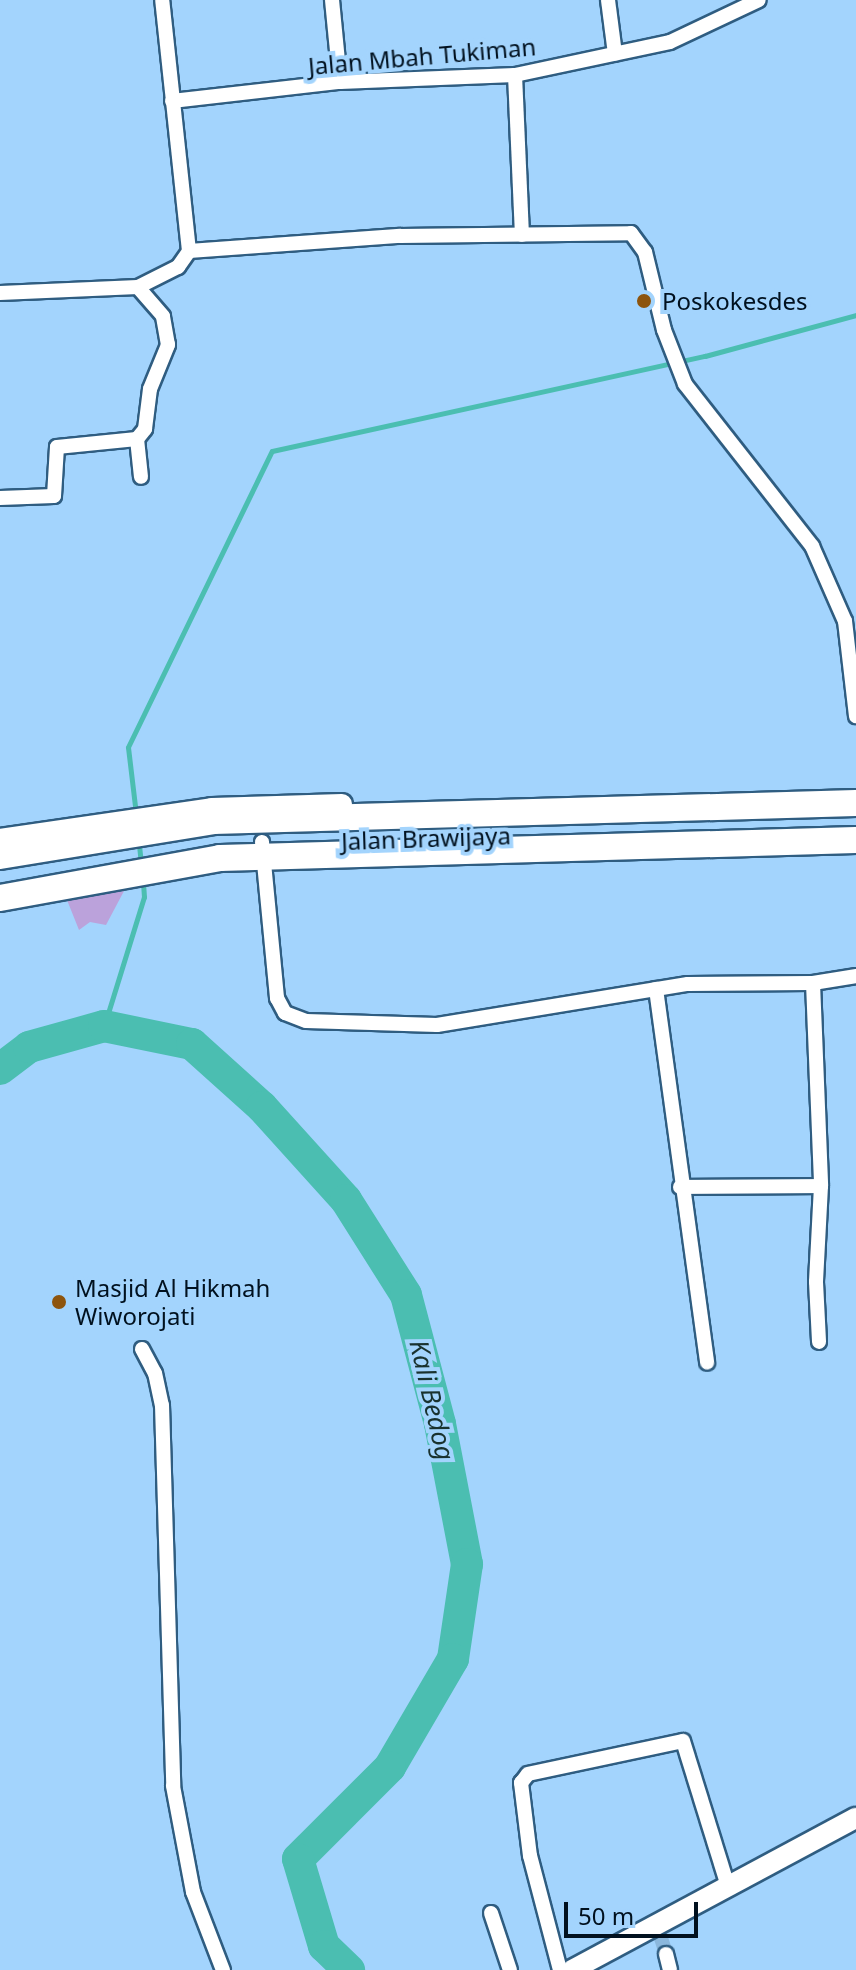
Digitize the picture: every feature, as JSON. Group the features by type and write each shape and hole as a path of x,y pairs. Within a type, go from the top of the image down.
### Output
{"highway":[{"name":"Jalan Brawijaya","path":"0,856 53,838 213,821 856,803"},
{"path":"826,834 856,826"},
{"path":"0,881 220,858 263,849 826,834 856,840"},
{"path":"0,898 80,875"}],"street":[{"path":"0,293 138,287 178,267 189,251 162,0"},
{"path":"332,0 340,82"},
{"path":"608,0 615,54"},
{"name":"Jalan Mbah Tukiman","path":"172,101 340,82 515,75 670,42 759,0"},
{"path":"515,75 522,235"},
{"path":"189,251 400,236 631,233 645,252 664,330 685,384 812,546 845,621 856,716"},
{"path":"138,287 159,309 168,345 150,389 149,422 137,439 141,477"},
{"path":"0,498 54,496 57,447 137,439"},
{"path":"0,839 53,838 212,808 856,791"},
{"path":"263,849 277,998 285,1013 306,1021 437,1025 656,989 813,983 856,976"},
{"path":"813,983 821,1186 819,1342"},
{"path":"656,989 680,1187 707,1363"},
{"path":"680,1187 821,1186"},
{"path":"142,1349 155,1373 162,1405 173,1786 193,1892 223,1970"},
{"path":"560,1970 530,1856 521,1783 528,1774 683,1741 728,1886"},
{"path":"572,1970 658,1929 728,1886 856,1818"},
{"path":"491,1913 510,1970"},
{"path":"666,1954 670,1970"}],"shaded area":[{"path":"124,891 106,925 90,922 79,930 67,900"}],"waterway":[{"path":"135,806 128,747 272,451 705,356 856,315"},
{"path":"139,845 141,864"},
{"path":"104,1026 144,897 143,882"},
{"name":"Kali Bedog","path":"0,1069 29,1047 104,1026 192,1044 262,1107 346,1200 406,1295 440,1424 467,1564 453,1659 390,1767 298,1859 324,1946 349,1970"}],"tunnel":[{"path":"660,1935 666,1954"}],"place":[{"name":"Poskokesdes","path":"644,301"},
{"name":"Masjid Al Hikmah Wiworojati","path":"59,1302"}]}
